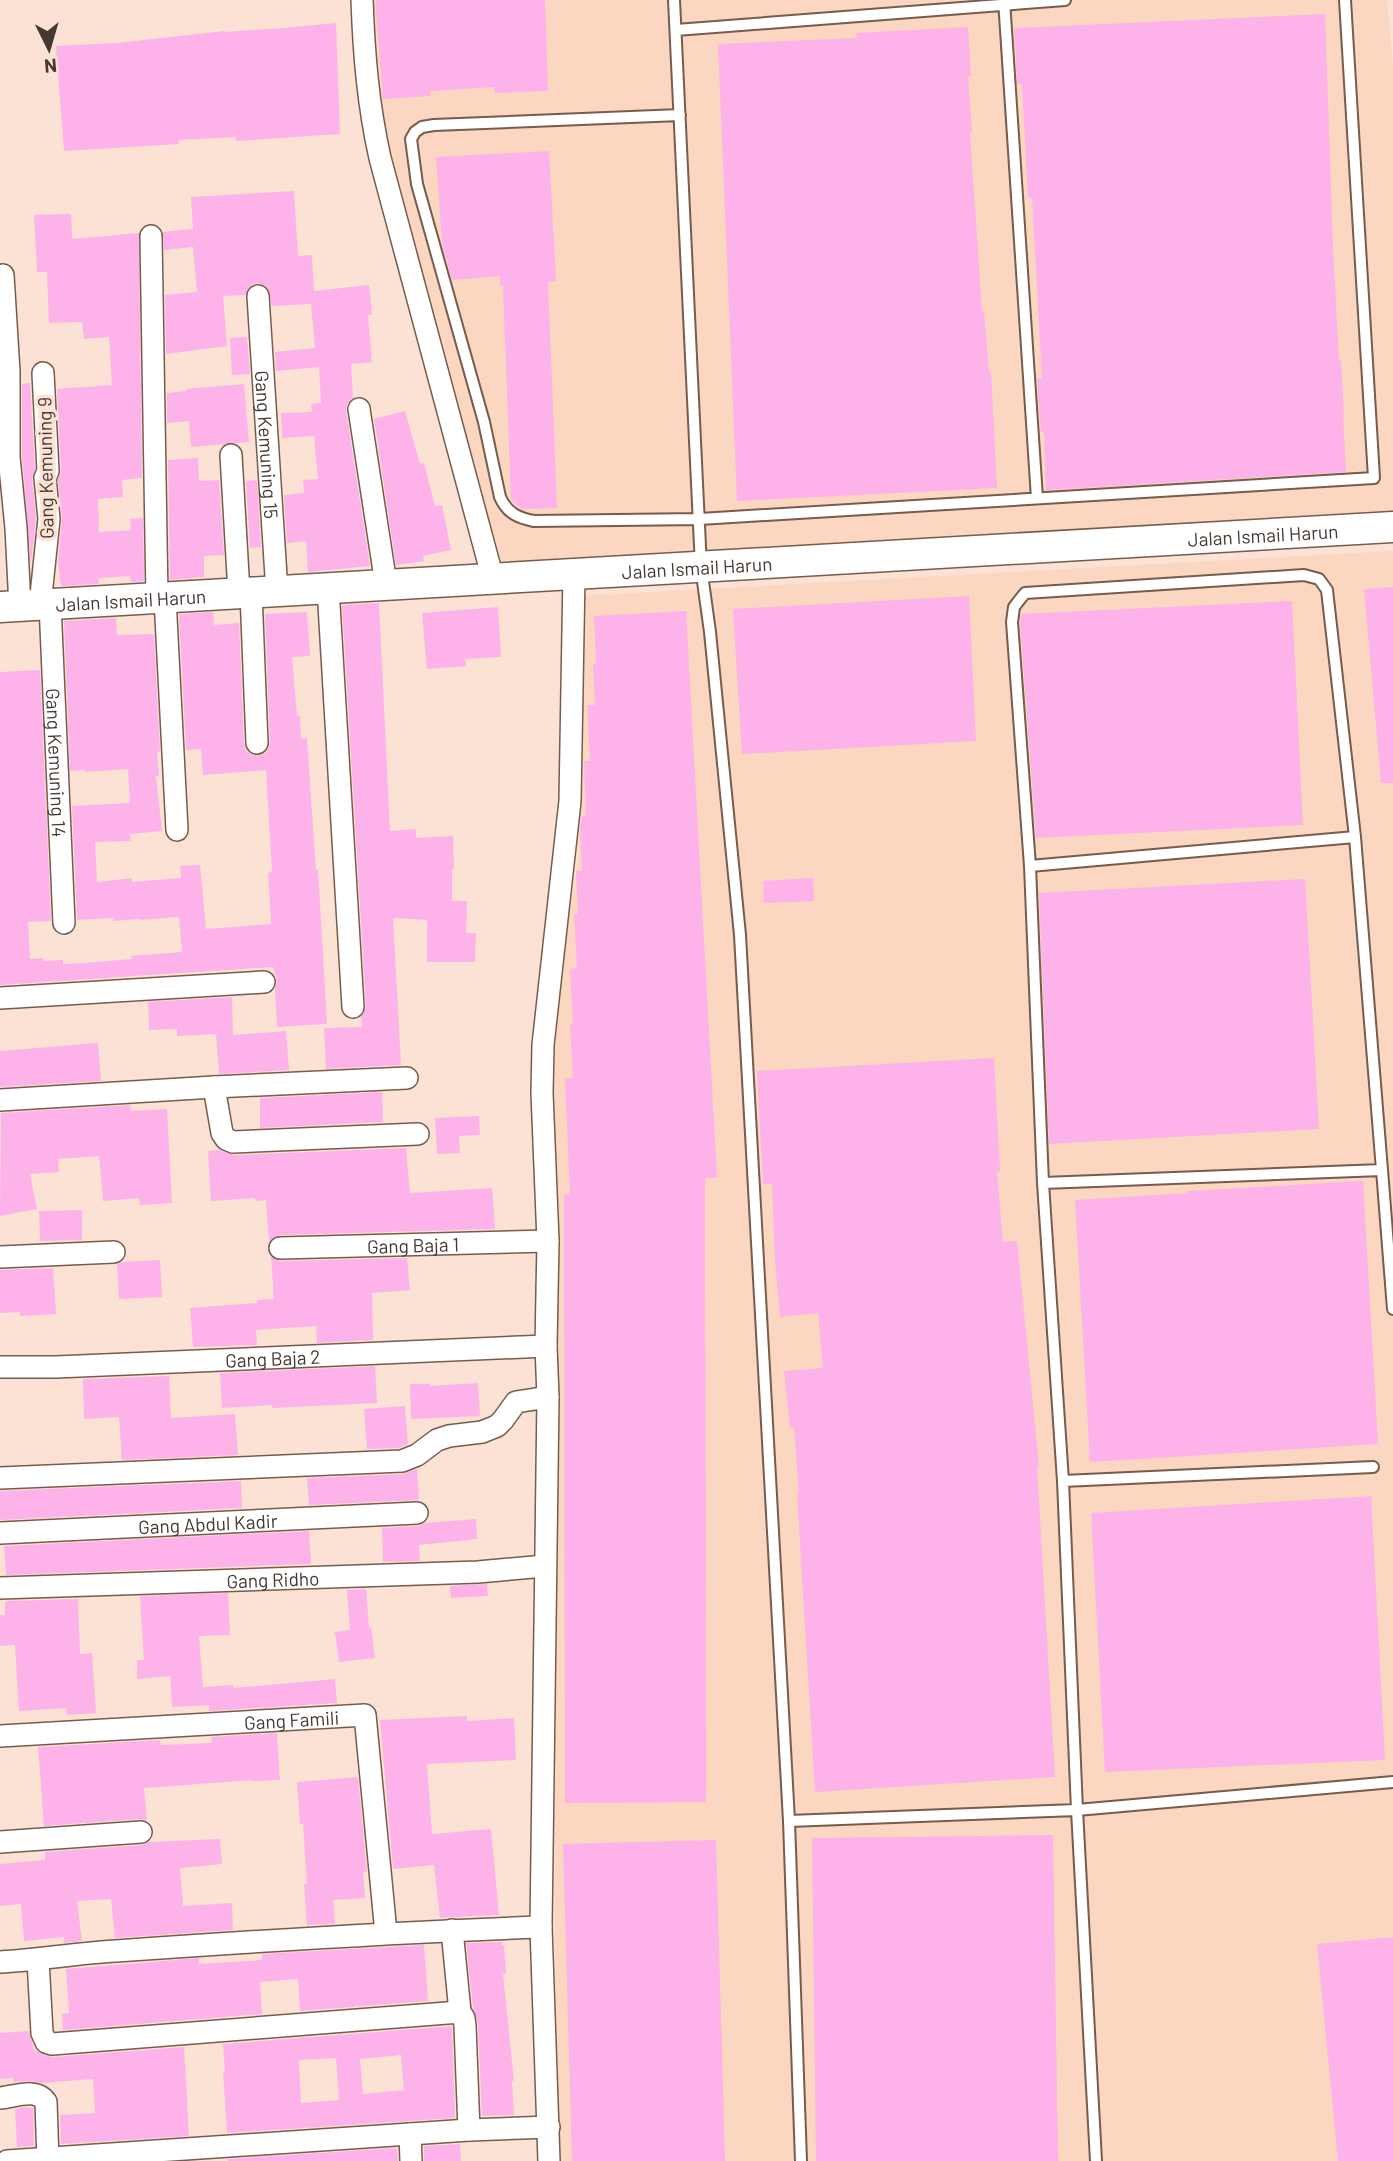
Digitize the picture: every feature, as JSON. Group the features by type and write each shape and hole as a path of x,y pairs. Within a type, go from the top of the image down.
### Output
{"street":[{"path":"362,0 368,94 380,158 493,579"},
{"path":"151,236 161,598 177,830"},
{"path":"4,275 9,457 27,606"},
{"name":"Gang Kemuning 15","path":"256,592 258,296"},
{"name":"Gang Kemuning 9","path":"27,606 49,519 45,478 48,460 43,373"},
{"path":"359,410 386,584"},
{"path":"231,455 256,592 257,743"},
{"name":"Jalan Ismail Harun","path":"27,606 1393,527"},
{"path":"549,2161 541,1927 545,1566 531,1400 546,1346 548,1241 542,1093 543,1045 570,801 574,574"},
{"path":"328,588 353,1007"},
{"name":"Gang Kemuning 14","path":"27,606 64,923"},
{"path":"0,998 264,982"},
{"path":"0,1100 407,1078"},
{"path":"214,1087 222,1133 226,1139 233,1142 418,1134"},
{"name":"Gang Baja 1","path":"280,1248 548,1241"},
{"path":"0,1257 114,1252"},
{"name":"Gang Baja 2","path":"0,1367 83,1366 546,1346"},
{"path":"0,1478 402,1461 417,1455 437,1440 482,1432 497,1426 531,1400"},
{"name":"Gang Abdul Kadir","path":"0,1533 417,1513"},
{"name":"Gang Ridho","path":"0,1588 545,1566"},
{"name":"Gang Famili","path":"0,1736 365,1715 386,1933"},
{"path":"0,1842 141,1832"},
{"path":"0,1962 97,1952 386,1933 541,1927"},
{"path":"452,1930 460,2012 465,2026 469,2130"},
{"path":"38,1960 42,2033 46,2042 52,2044 460,2012"},
{"path":"0,2098 36,2094 43,2096 46,2102 48,2160"},
{"path":"7,2161 549,2127"},
{"path":"410,2134 411,2161"}],"lane":[{"path":"674,0 701,567 740,935 789,1821 801,2161"},
{"path":"676,30 1004,2 1065,0"},
{"path":"680,115 434,125 422,127 411,139 417,184 484,422 500,497 511,513 534,521 700,519 1374,478 1345,0"},
{"path":"1004,2 1037,498"},
{"path":"1097,2161 1077,1810 1063,1481 1043,1183 1030,866 1012,622 1014,607 1026,593 1304,575 1319,579 1327,590 1354,837 1393,1309"},
{"path":"1030,866 1354,837"},
{"path":"1043,1183 1382,1170"},
{"path":"1063,1481 1373,1466"},
{"path":"789,1821 1077,1810 1393,1782"}],"shaded area":[{"path":"363,0 1387,0 1393,67 1393,516 495,562 369,114"},
{"path":"1393,551 1393,2161 557,2161 547,1048 578,861 578,596"}],"building":[{"path":"375,0 545,0 548,91 494,93 494,87 430,91 430,96 383,99"},
{"path":"1325,14 1333,248 1346,472 1046,490 1044,432 1041,432 1037,378 1042,378 1032,198 1028,198 1022,84 1017,84 1014,28"},
{"path":"336,23 340,134 236,141 236,137 178,140 179,144 64,151 56,46"},
{"path":"968,27 970,133 982,311 991,372 997,488 737,501 718,44 857,38 856,33"},
{"path":"549,151 556,281 548,282 557,508 521,509 511,500 503,286 500,286 500,276 452,280 442,243 436,157"},
{"path":"294,191 298,256 312,255 314,291 369,285 372,315 368,315 372,362 351,364 353,398 347,404 346,410 370,566 308,572 306,541 287,543 284,495 304,493 303,480 318,479 314,436 282,438 281,413 312,412 311,404 321,403 319,367 276,371 275,352 315,348 311,304 272,306 268,288 258,283 251,285 245,295 223,296 227,346 166,354 165,295 197,292 193,247 164,250 163,232 193,229 191,197"},
{"path":"71,214 72,239 139,233 142,478 122,480 123,497 98,499 99,532 131,530 130,519 143,518 144,581 131,582 130,576 98,578 99,584 61,586 58,562 62,518 58,480 61,470 57,389 112,385 109,337 84,339 82,322 49,323 47,272 37,272 34,215"},
{"path":"247,337 250,374 232,375 230,338"},
{"path":"30,383 35,469 32,479 36,519 31,564 22,456 22,384"},
{"path":"244,384 249,442 191,447 189,421 167,423 167,393"},
{"path":"405,411 420,464 424,463 435,506 442,505 451,550 423,556 424,561 396,565 374,419"},
{"path":"198,458 199,481 219,480 224,555 204,556 204,577 170,580 168,460"},
{"path":"257,480 261,547 250,548 246,481"},
{"path":"1393,587 1393,783 1381,783 1364,589"},
{"path":"969,596 976,741 742,754 733,609"},
{"path":"1292,601 1303,825 1036,838 1021,614"},
{"path":"379,603 390,831 416,829 416,838 453,836 452,901 467,901 466,933 476,933 475,962 427,962 427,920 393,918 401,1065 326,1069 324,1028 362,1027 361,1017 366,1006 342,605"},
{"path":"498,607 501,657 465,659 466,666 427,669 422,613"},
{"path":"686,611 717,1178 705,1178 706,1802 565,1803 564,1195 570,1195 565,1079 573,1078 570,969 577,968 574,914 578,914 576,871 582,871 580,830 582,816 586,815 584,761 590,761 587,705 595,705 594,616"},
{"path":"213,612 214,625 239,623 244,744 246,751 257,756 265,754 270,742 265,614 307,612 310,656 292,657 301,739 307,738 327,1024 277,1027 277,981 273,967 0,985 0,672 40,670 51,921 28,922 30,959 63,960 63,964 182,952 179,917 77,920 72,806 130,803 128,769 70,771 64,621 116,618 117,635 154,634 160,752 157,752 159,776 156,776 162,831 130,834 131,841 95,842 97,882 132,878 132,882 181,878 180,866 200,865 206,929 271,924 268,873 272,872 266,770 203,775 201,749 186,750 179,614"},
{"path":"813,878 814,901 764,903 763,881"},
{"path":"1305,879 1319,1129 1049,1144 1039,893"},
{"path":"232,997 233,1035 286,1031 289,1070 219,1074 216,1034 177,1036 177,1029 149,1030 148,1002"},
{"path":"98,1043 101,1081 0,1087 0,1051"},
{"path":"994,1058 1000,1171 997,1172 1003,1242 1017,1241 1039,1466 1055,1777 815,1792 799,1493 794,1427 790,1428 784,1371 823,1368 818,1313 780,1317 772,1184 763,1184 757,1071"},
{"path":"382,1092 383,1122 260,1128 260,1098"},
{"path":"130,1105 131,1111 167,1109 172,1203 140,1205 139,1198 103,1201 99,1156 58,1159 59,1172 30,1174 37,1209 0,1216 1,1113"},
{"path":"479,1116 480,1135 459,1136 460,1153 437,1154 435,1118"},
{"path":"406,1148 410,1193 492,1188 495,1229 280,1235 269,1241 266,1200 255,1201 255,1198 211,1201 208,1151 220,1150 234,1155"},
{"path":"1363,1181 1378,1444 1090,1462 1075,1200"},
{"path":"82,1210 82,1240 40,1241 39,1211"},
{"path":"271,1257 280,1261 407,1258 410,1290 372,1293 373,1340 317,1343 316,1326 256,1330 257,1345 193,1347 190,1308 257,1303 257,1300 274,1299"},
{"path":"160,1260 162,1297 119,1299 117,1264"},
{"path":"53,1268 56,1314 20,1316 20,1312 0,1313 0,1270"},
{"path":"375,1366 377,1403 222,1408 220,1373"},
{"path":"169,1376 171,1418 235,1414 238,1455 122,1460 119,1417 84,1419 83,1379"},
{"path":"478,1383 480,1416 411,1419 410,1384 430,1386"},
{"path":"405,1406 408,1444 399,1448 367,1449 364,1409"},
{"path":"417,1469 419,1500 309,1505 307,1478 403,1474"},
{"path":"241,1481 242,1508 0,1520 0,1491"},
{"path":"1371,1496 1385,1760 1105,1772 1091,1513"},
{"path":"476,1519 477,1539 419,1545 420,1561 383,1562 382,1528"},
{"path":"309,1531 311,1564 6,1575 4,1546"},
{"path":"487,1584 488,1596 451,1598 450,1586"},
{"path":"366,1589 375,1658 339,1662 335,1632 350,1630 347,1590"},
{"path":"228,1593 230,1635 199,1636 203,1687 233,1685 233,1688 335,1679 337,1703 209,1711 209,1705 172,1707 170,1676 137,1679 137,1660 144,1660 140,1596"},
{"path":"78,1599 80,1654 92,1653 96,1713 67,1715 66,1708 19,1711 15,1645 0,1646 0,1615 5,1615 5,1603"},
{"path":"467,1716 467,1721 514,1718 516,1760 427,1764 432,1834 491,1829 499,1915 440,1918 434,1865 393,1869 380,1720"},
{"path":"277,1733 280,1780 144,1788 147,1820 44,1826 38,1747 160,1740 161,1745 212,1743 211,1737"},
{"path":"358,1777 367,1872 363,1872 365,1898 333,1900 335,1924 307,1925 303,1824 300,1824 297,1782"},
{"path":"1053,1835 1058,2161 816,2161 812,1838"},
{"path":"220,1839 222,1864 180,1868 183,1906 232,1903 233,1930 115,1938 111,1899 77,1901 82,1941 64,1943 64,1937 24,1941 21,1904 0,1906 0,1864 45,1860 45,1852 142,1845 149,1842"},
{"path":"716,1840 725,2161 572,2161 563,1844"},
{"path":"1393,1937 1393,2161 1338,2161 1317,1944"},
{"path":"502,1942 514,2081 514,2115 482,2116 478,2024 473,2007 466,1943"},
{"path":"424,1945 428,2001 300,2011 298,1979 260,1982 262,2014 63,2030 62,2014 69,2013 66,1969 199,1958 199,1964 262,1960 262,1954"},
{"path":"452,2026 455,2118 227,2133 223,2044","holes":["401,2055 404,2090 363,2094 360,2059","336,2058 339,2100 301,2103 299,2060"]},
{"path":"29,2031 34,2050 52,2057 184,2047 189,2136 61,2144 60,2115 95,2113 93,2079 41,2083 13,2082 13,2078 0,2079 0,2033"},
{"path":"33,2108 34,2146 17,2147 15,2109"},
{"path":"460,2144 461,2161 424,2161 424,2146"},
{"path":"397,2148 398,2161 228,2161 228,2159"}]}
